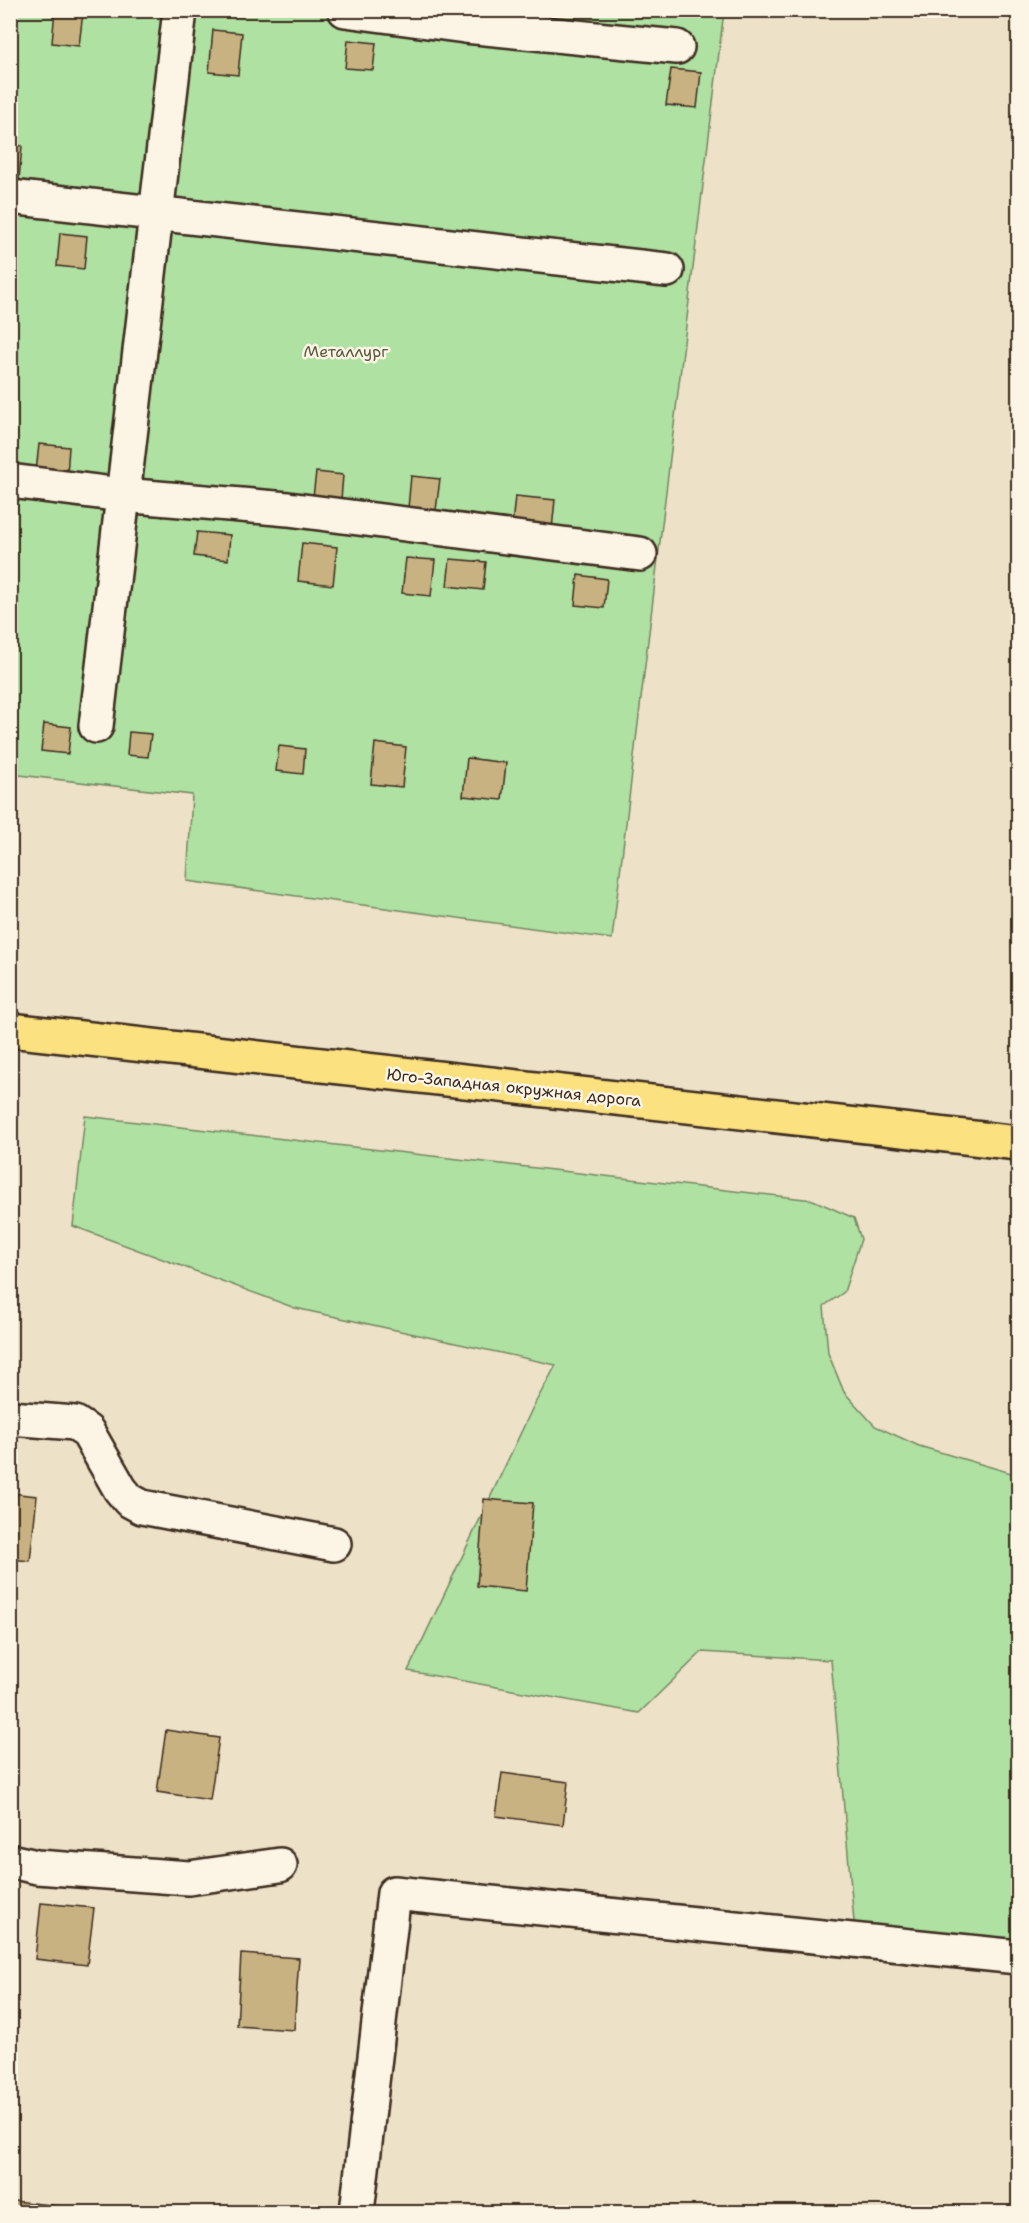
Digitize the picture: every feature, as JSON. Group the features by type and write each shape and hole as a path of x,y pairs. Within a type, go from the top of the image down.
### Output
{"highway":[{"name":"Юго-Западная окружная дорога","path":"10,1030 1018,1143"}],"street":[{"path":"96,726 180,10"},
{"path":"345,10 465,26 677,47"},
{"path":"10,197 667,270"},
{"path":"10,481 122,495 288,509 640,554"},
{"path":"10,1418 75,1423 87,1431 120,1489 129,1500 142,1507 334,1544"},
{"path":"10,1861 37,1867 189,1878 280,1865"},
{"path":"357,2212 394,1893 1018,1957"}],"green space":[{"name":"Металлург","path":"11,11 724,11 612,939 187,881 192,795 11,774"},
{"path":"85,1116 813,1200 854,1218 861,1239 844,1292 824,1306 828,1353 844,1392 875,1426 919,1446 1018,1475 1018,1947 855,1933 831,1660 702,1652 639,1713 408,1671 533,1407 556,1365 295,1308 73,1226"}],"building":[{"path":"55,10 83,12 79,46 52,43"},
{"path":"213,30 242,33 238,75 209,72"},
{"path":"348,40 376,43 373,70 345,68"},
{"path":"671,69 701,72 697,108 666,105"},
{"path":"10,144 22,146 19,180 10,180"},
{"path":"60,233 87,236 84,269 57,266"},
{"path":"39,444 69,447 67,475 36,472"},
{"path":"316,472 343,475 341,500 313,497"},
{"path":"411,476 440,479 436,510 408,508"},
{"path":"515,496 555,500 552,529 512,525"},
{"path":"197,532 230,535 228,560 194,556"},
{"path":"302,543 337,547 333,585 298,581"},
{"path":"406,558 435,560 431,596 402,593"},
{"path":"450,559 486,562 483,590 447,586"},
{"path":"578,575 607,579 604,608 575,605"},
{"path":"44,724 71,727 68,754 41,751"},
{"path":"129,732 151,734 148,757 127,755"},
{"path":"375,743 406,747 402,787 371,784"},
{"path":"279,746 305,749 303,774 276,771"},
{"path":"467,758 506,763 502,800 463,796"},
{"path":"10,1493 37,1496 30,1561 10,1559"},
{"path":"484,1499 533,1503 526,1591 477,1586"},
{"path":"166,1730 219,1738 210,1800 157,1792"},
{"path":"502,1773 568,1782 563,1825 496,1816"},
{"path":"41,1903 94,1908 87,1965 35,1959"},
{"path":"241,1954 299,1958 294,2030 237,2026"},
{"path":"14,2201 76,2208 75,2212 12,2212"}]}
